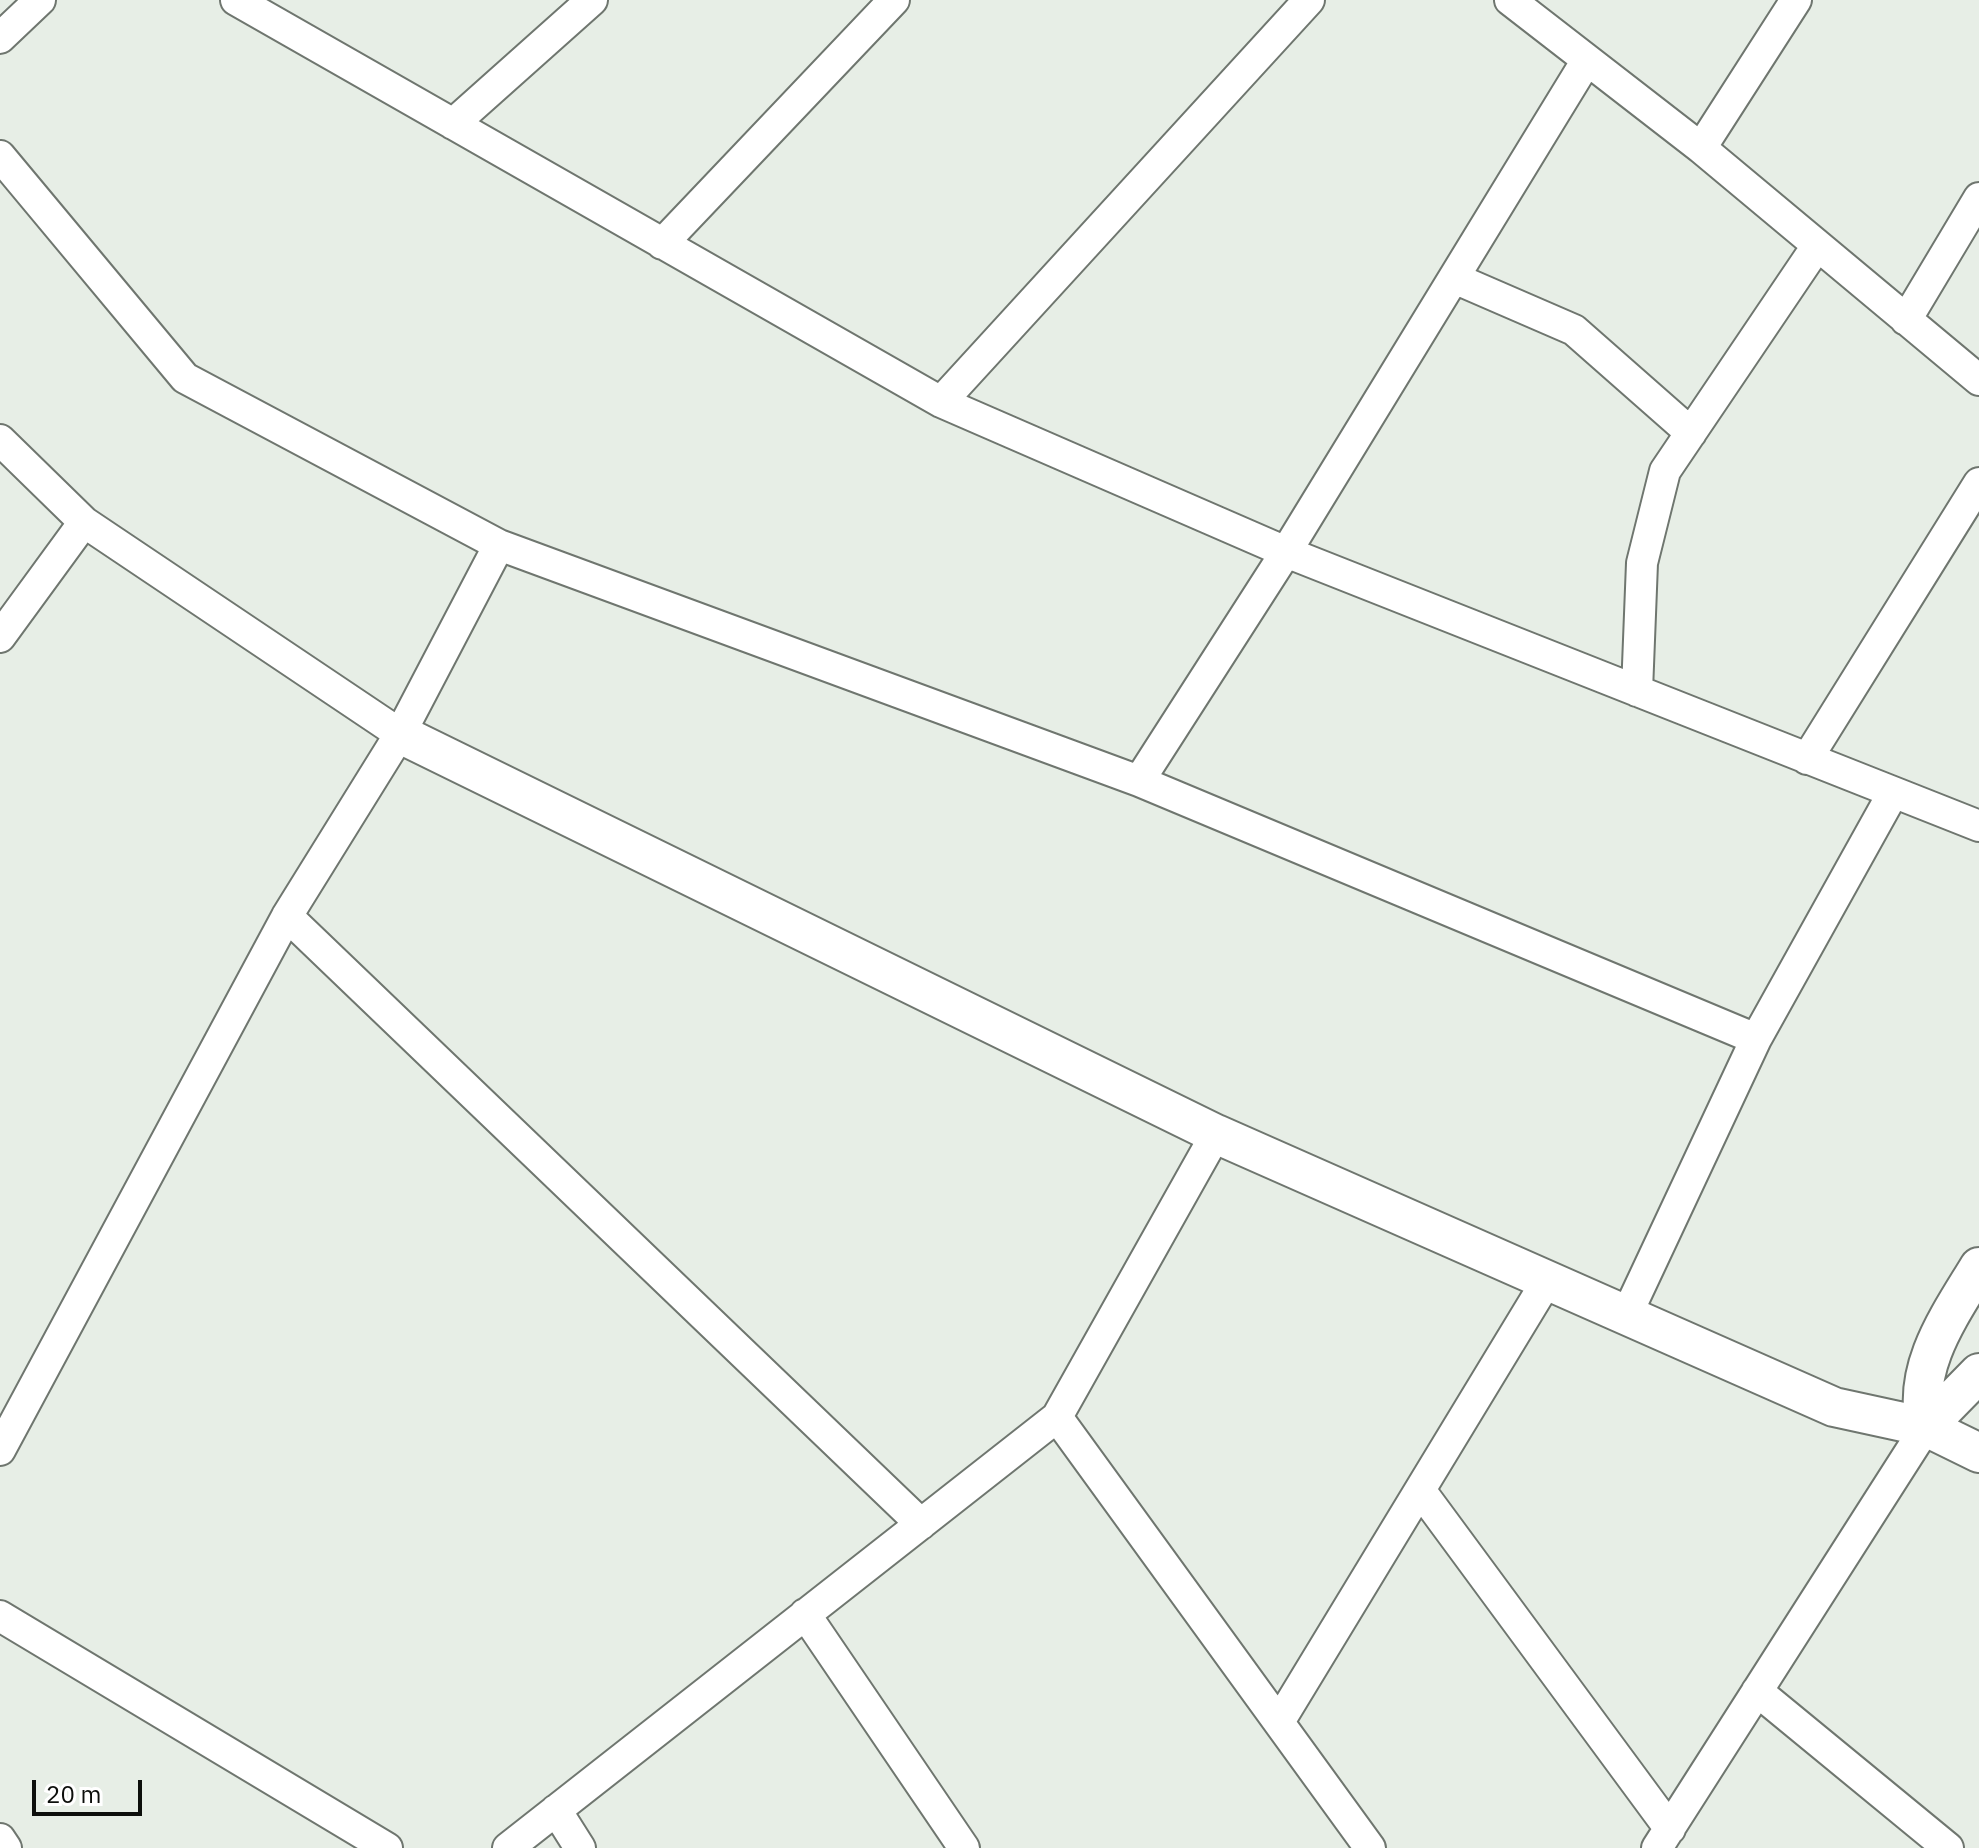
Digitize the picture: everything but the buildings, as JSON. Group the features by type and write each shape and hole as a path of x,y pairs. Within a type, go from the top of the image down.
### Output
{"street":[{"path":"0,38 40,0"},
{"path":"236,0 941,402 1286,552 1893,793 1976,819"},
{"path":"453,124 592,0"},
{"path":"662,244 894,0"},
{"path":"941,402 1309,0"},
{"path":"1510,0 1701,148 1979,380"},
{"path":"1701,148 1796,0"},
{"path":"1139,781 1286,552 1587,60"},
{"path":"0,156 185,378 499,545 1139,781 1756,1039"},
{"path":"1906,320 1979,198"},
{"path":"1637,691 1642,563 1665,471 1817,246"},
{"path":"1454,278 1574,330 1691,433"},
{"path":"0,440 84,522 400,734 1216,1134 1834,1407 1926,1427 1979,1453"},
{"path":"1807,759 1979,483"},
{"path":"0,637 84,522"},
{"path":"0,1450 287,916 400,734 499,545"},
{"path":"1627,1314 1756,1039 1893,793"},
{"path":"287,916 921,1524"},
{"path":"508,1848 1057,1417 1216,1134"},
{"path":"1926,1427 1921,1407 1927,1368 1951,1314 1979,1267"},
{"path":"1279,1722 1548,1279"},
{"path":"1420,1490 1664,1838 1926,1427 1979,1373"},
{"path":"1057,1417 1370,1848"},
{"path":"805,1614 964,1848"},
{"path":"0,1616 387,1848"},
{"path":"1757,1691 1948,1848"},
{"path":"556,1810 580,1848"},
{"path":"0,1839 6,1848"}]}
